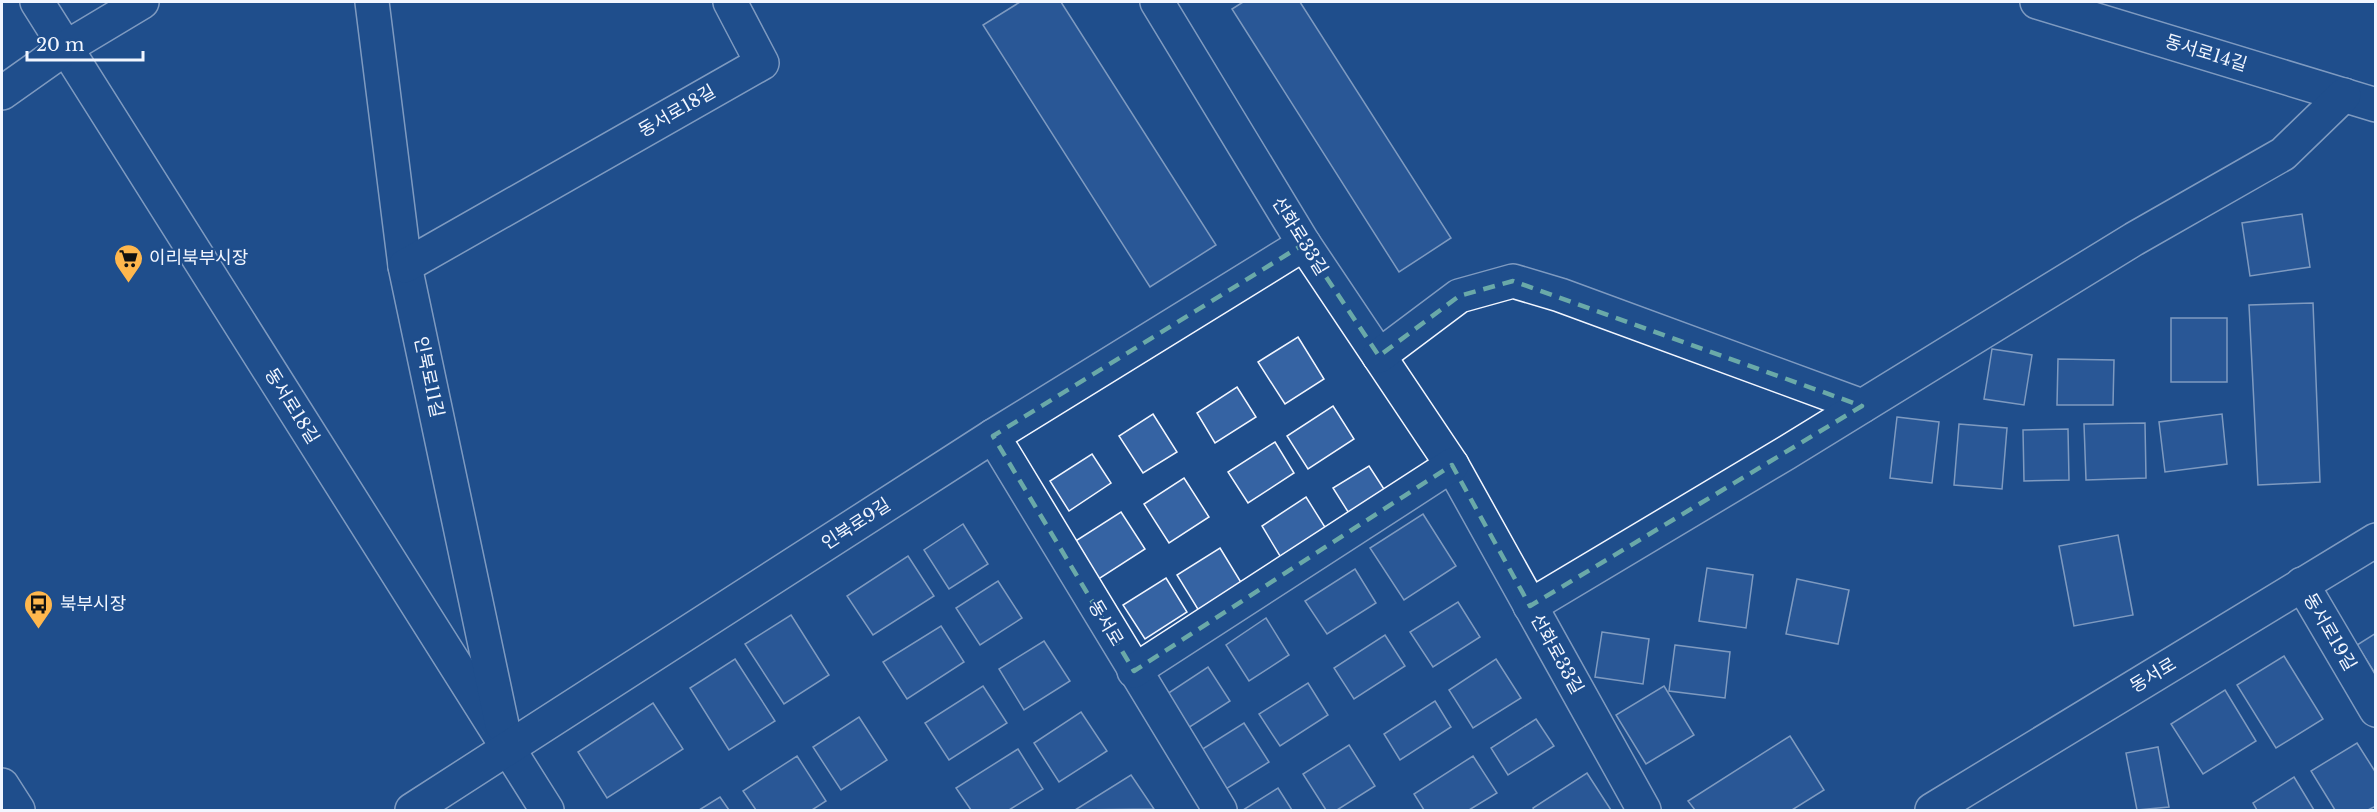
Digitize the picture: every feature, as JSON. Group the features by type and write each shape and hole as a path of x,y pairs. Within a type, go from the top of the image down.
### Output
{"street":[{"name":"동서로18길","path":"37,2 547,810"},
{"path":"2,93 67,47 142,2"},
{"name":"인북로11길","path":"372,2 405,266 507,748"},
{"name":"동서로18길","path":"405,266 762,63 730,2"},
{"name":"선화로33길","path":"1158,2 1304,244 1452,465 1644,810"},
{"name":"동서로14길","path":"2037,2 2376,105"},
{"path":"1530,606 2134,239 2283,154 2344,95"},
{"name":"인북로9길","path":"412,810 993,436 1304,244"},
{"path":"1379,356 1459,296 1513,282 1560,295 1862,406"},
{"name":"동서로","path":"993,436 1217,809"},
{"path":"1134,671 1452,465"},
{"name":"동서로","path":"1932,810 2376,540"},
{"name":"동서로19길","path":"2302,584 2376,710"},
{"path":"2,785 18,810"}],"highlighted area":[{"path":"1304,244 1379,356 1459,296 1513,281 1862,406 1530,606 1452,465 1134,671 993,436"}],"building":[{"path":"1020,2 1061,2 1216,245 1150,287 983,25"},
{"path":"1243,2 1300,2 1451,238 1399,272 1232,9"},
{"path":"2302,214 2310,267 2250,276 2242,223"},
{"path":"2313,303 2320,482 2258,485 2249,305"},
{"path":"2171,318 2227,318 2227,382 2171,382"},
{"path":"1298,337 1324,379 1285,404 1258,362"},
{"path":"1992,349 2032,355 2024,405 1984,399"},
{"path":"2058,359 2114,360 2113,405 2057,405"},
{"path":"1237,387 1256,417 1215,443 1197,413"},
{"path":"1333,406 1354,439 1308,469 1287,436"},
{"path":"1153,414 1177,452 1143,473 1119,436"},
{"path":"2222,414 2227,464 2165,472 2159,422"},
{"path":"1897,417 1939,422 1932,483 1890,478"},
{"path":"2145,423 2146,478 2086,480 2084,424"},
{"path":"1959,424 2007,428 2002,489 1954,485"},
{"path":"2068,429 2069,480 2024,481 2023,430"},
{"path":"1275,442 1294,473 1248,503 1228,472"},
{"path":"1092,454 1111,483 1069,511 1050,481"},
{"path":"1369,466 1393,503 1357,526 1333,488"},
{"path":"1184,478 1209,517 1169,543 1144,504"},
{"path":"1306,497 1328,532 1283,561 1262,526"},
{"path":"1121,512 1145,549 1097,580 1074,542"},
{"path":"1423,514 1456,566 1404,600 1370,548"},
{"path":"963,524 988,564 949,589 924,550"},
{"path":"2118,535 2133,615 2074,626 2059,546"},
{"path":"1220,548 1242,584 1199,611 1177,575"},
{"path":"908,556 934,596 873,635 847,596"},
{"path":"1707,568 1753,575 1746,628 1699,621"},
{"path":"1355,569 1376,603 1327,634 1305,601"},
{"path":"1166,578 1187,612 1145,639 1123,605"},
{"path":"1797,579 1849,590 1838,644 1786,634"},
{"path":"998,581 1022,618 980,645 956,608"},
{"path":"1458,602 1480,637 1433,667 1410,632"},
{"path":"791,615 829,675 784,704 745,644"},
{"path":"1266,618 1289,655 1249,681 1226,645"},
{"path":"941,626 964,662 907,699 883,662"},
{"path":"1602,632 1649,639 1643,684 1595,677"},
{"path":"2376,633 2376,675 2357,645"},
{"path":"1385,635 1405,666 1354,699 1334,668"},
{"path":"1044,641 1070,681 1024,710 999,669"},
{"path":"1675,645 1730,652 1725,698 1669,691"},
{"path":"2284,656 2323,719 2276,748 2237,685"},
{"path":"735,659 775,721 729,750 690,688"},
{"path":"1496,659 1521,698 1473,728 1449,690"},
{"path":"1208,667 1230,701 1185,730 1164,696"},
{"path":"1308,683 1328,715 1280,746 1259,714"},
{"path":"983,686 1007,723 949,760 925,723"},
{"path":"1664,686 1694,735 1646,764 1616,715"},
{"path":"2225,690 2256,741 2203,774 2171,724"},
{"path":"1435,701 1451,727 1400,760 1384,734"},
{"path":"653,703 683,749 607,798 578,752"},
{"path":"1081,712 1107,751 1059,782 1034,743"},
{"path":"859,717 887,760 841,790 813,747"},
{"path":"1536,719 1554,746 1508,775 1491,748"},
{"path":"1244,723 1269,762 1218,794 1193,755"},
{"path":"1790,736 1824,790 1792,810 1695,810 1688,801"},
{"path":"2357,743 2376,773 2376,806 2368,810 2335,810 2311,771"},
{"path":"1349,745 1375,786 1337,810 1326,810 1303,774"},
{"path":"2158,747 2169,807 2137,810 2126,753"},
{"path":"1018,749 1043,789 1009,810 971,810 956,788"},
{"path":"797,756 826,801 812,810 756,810 743,791"},
{"path":"1473,756 1497,793 1469,810 1424,810 1414,794"},
{"path":"1587,773 1611,810 1534,810 1533,808"},
{"path":"1131,775 1154,809 1075,810"},
{"path":"2294,777 2314,810 2257,810 2253,803"},
{"path":"1278,788 1292,810 1243,810"},
{"path":"720,797 729,810 699,810"}],"place":[{"name":"이리북부시장","path":"128,284"},
{"name":"북부시장","path":"39,630"}]}
